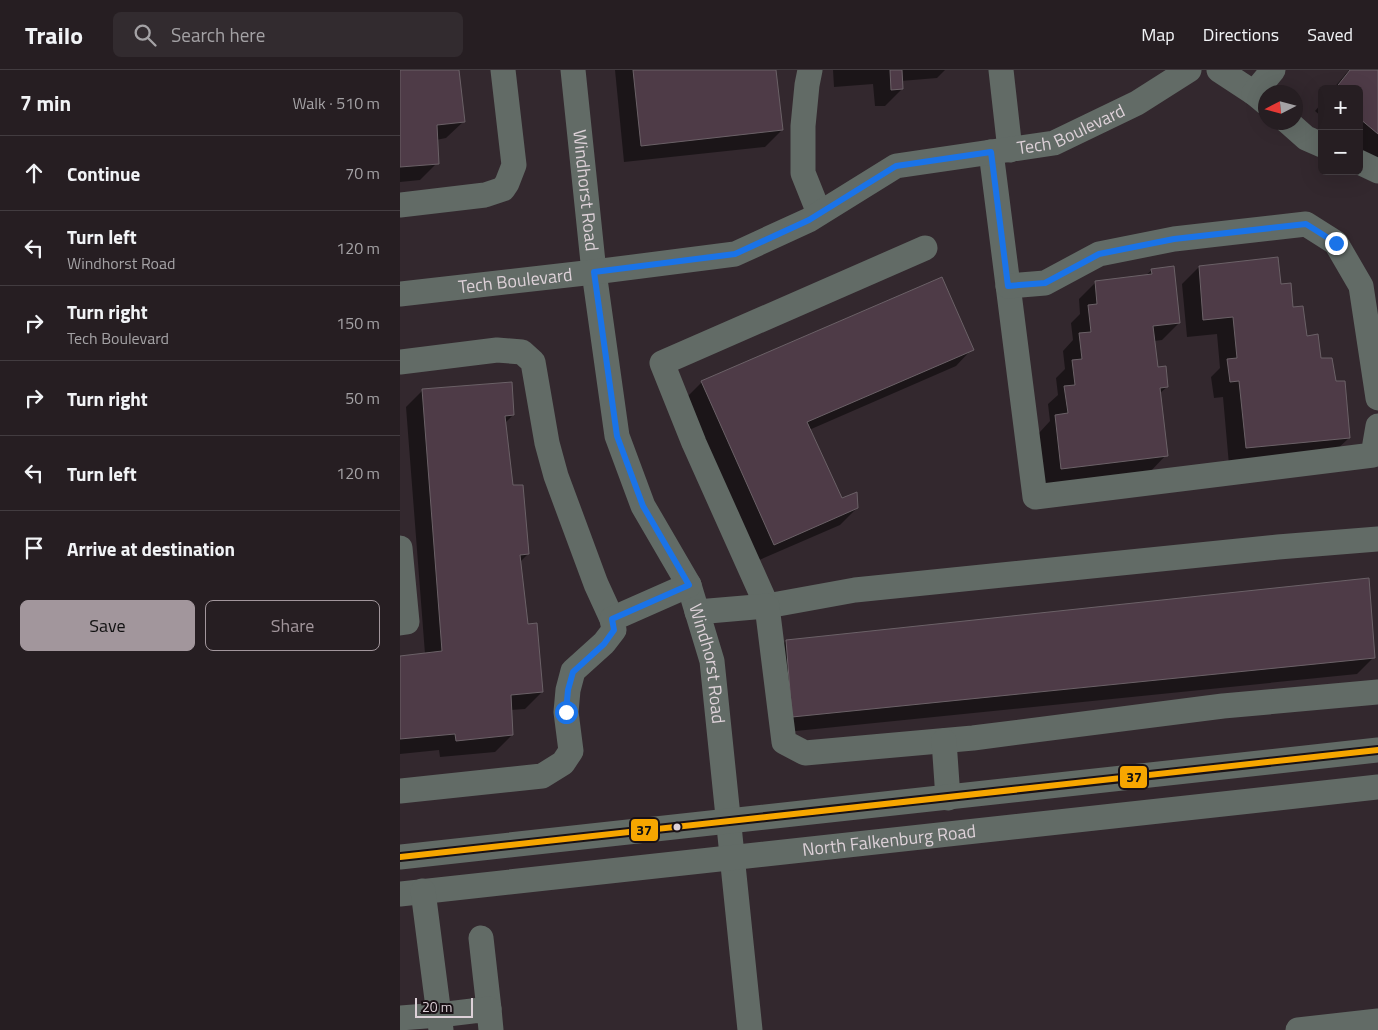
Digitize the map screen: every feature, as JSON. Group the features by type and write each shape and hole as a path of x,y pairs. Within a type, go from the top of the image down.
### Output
{"street":[{"path":"400,204 485,195 503,189 507,184 514,166 503,70"},
{"name":"Windhorst Road","path":"573,70 594,272 617,436 643,506 689,585 712,662 750,1030"},
{"path":"810,70 806,85 803,173 819,213"},
{"path":"1001,70 1000,151 1008,286 1035,497 1373,454 1378,426"},
{"name":"Tech Boulevard","path":"400,294 735,254 809,220 896,166 1054,143 1137,103 1190,70"},
{"path":"1219,70 1258,97"},
{"path":"1266,85 1273,70"},
{"path":"1297,130 1306,138 1318,143"},
{"path":"1363,164 1378,171"},
{"path":"1008,286 1045,283 1099,254 1174,239 1306,224 1336,243 1361,286 1378,398"},
{"path":"925,248 662,363 694,443 767,606 784,742 805,753 973,738 1223,706 1378,692"},
{"path":"400,362 498,350 522,352 533,362 547,443 556,476 596,584 612,619 614,630 604,644 573,672 568,690 566,712 571,751 563,763 542,776 400,791"},
{"path":"697,612 767,606 856,590 1278,547 1378,540"},
{"path":"400,623 408,622 401,558"},
{"path":"612,619 689,585"},
{"path":"944,741 948,798"},
{"name":"North Falkenburg Road","path":"400,857 1378,750"},
{"name":"North Falkenburg Road","path":"412,893 1378,787"},
{"path":"412,893 440,1022"},
{"path":"400,1018 440,1022 490,1020 481,938"},
{"path":"1298,1030 1378,1021"}],"building":[{"path":"400,70 459,70 465,122 437,125 439,164 400,167"},
{"path":"633,70 776,70 783,130 641,146"},
{"path":"890,70 902,70 903,89 891,90"},
{"path":"1350,70 1378,70 1378,134 1363,121 1363,85 1338,85"},
{"path":"1278,257 1281,284 1291,283 1293,307 1303,306 1307,336 1318,334 1321,358 1332,358 1336,381 1345,381 1350,438 1246,448 1239,381 1230,382 1227,359 1237,358 1233,317 1203,320 1199,266"},
{"path":"1174,266 1180,323 1153,326 1158,367 1166,366 1168,387 1160,388 1168,456 1061,469 1055,415 1068,413 1064,386 1075,385 1072,360 1082,359 1079,333 1091,332 1088,305 1097,304 1095,281 1152,274 1151,269"},
{"path":"942,277 974,350 807,422 842,498 857,492 858,508 774,545 701,381"},
{"path":"512,382 514,415 505,416 513,485 523,485 529,554 520,555 528,624 537,623 543,692 511,695 513,735 456,741 455,734 400,739 400,656 442,651 422,389"},
{"path":"1369,578 1375,658 792,717 786,640"}],"transit line":[{"name":"37","path":"400,857 1378,750"}],"route":[{"path":"566,712 568,690 573,672 604,644 614,630 612,619 689,585 643,506 617,436 594,272 735,254 809,220 896,166 991,152 1008,286 1045,283 1099,254 1174,239 1306,224 1336,243"}]}
